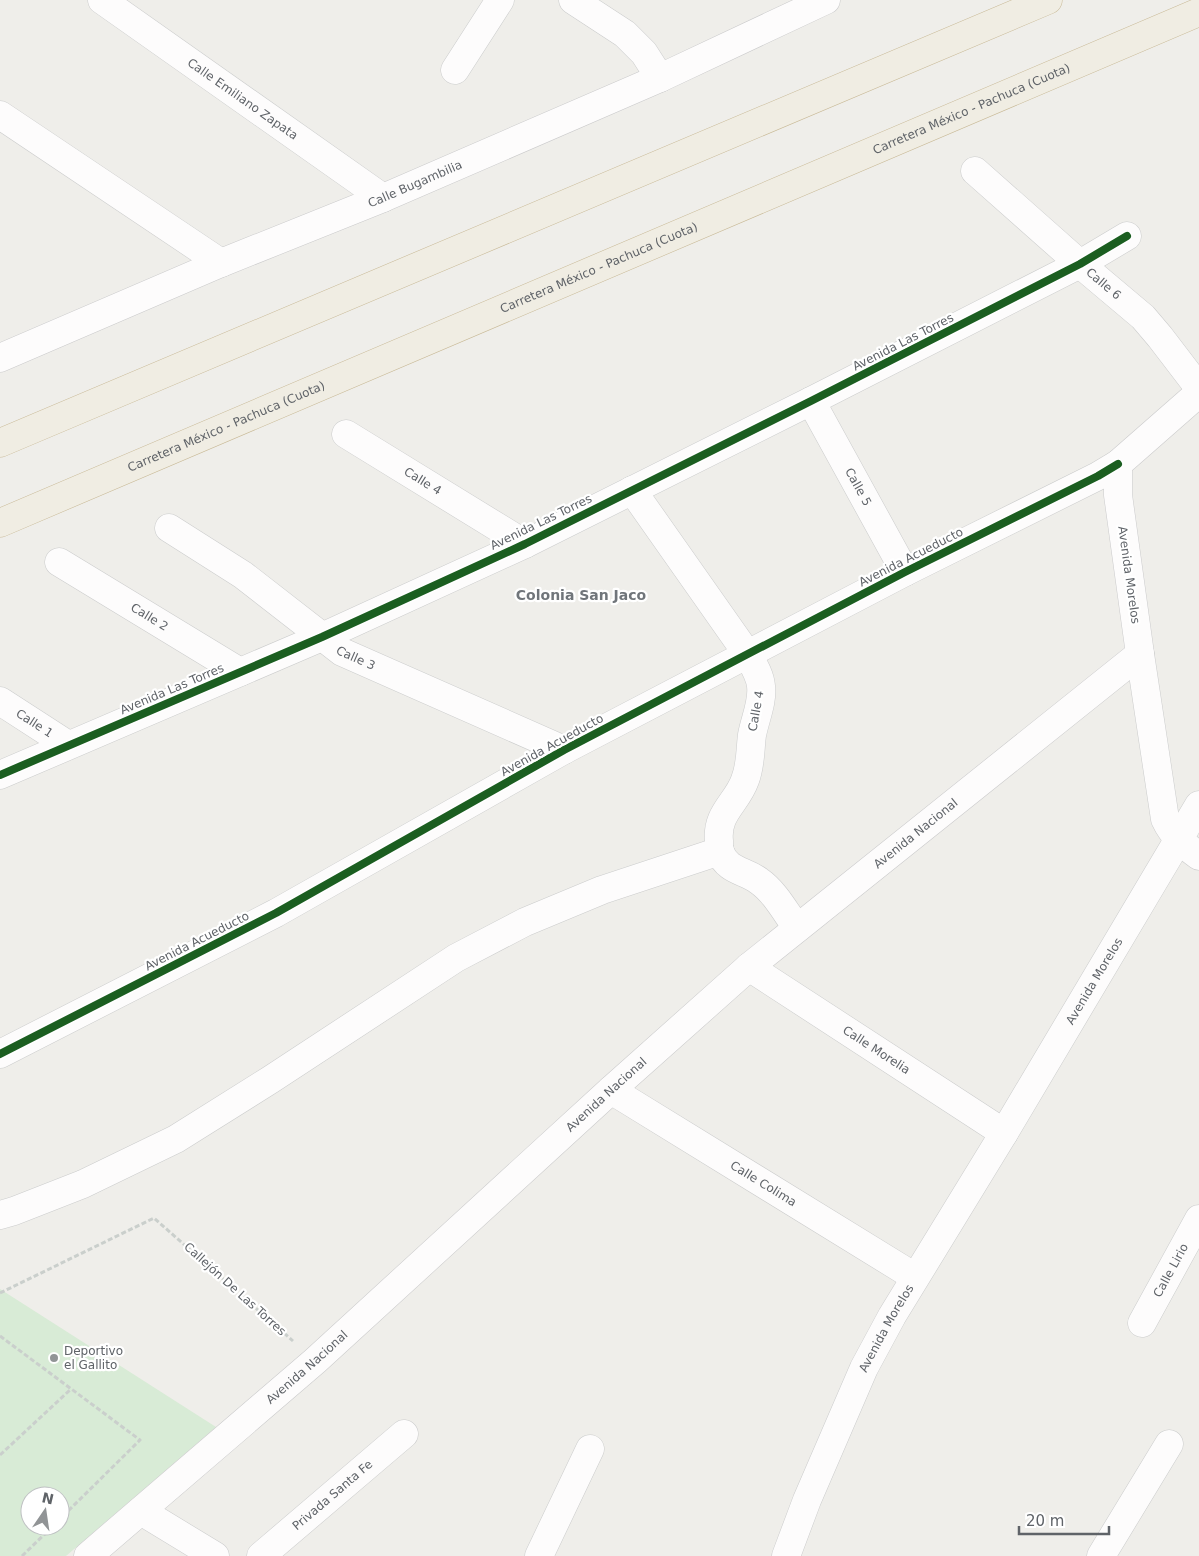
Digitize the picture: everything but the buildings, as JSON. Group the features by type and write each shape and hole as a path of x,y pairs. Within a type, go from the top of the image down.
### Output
{"highway":[{"path":"0,443 1048,0"},
{"name":"Carretera México - Pachuca (Cuota)","path":"0,523 1199,12"}],"street":[{"name":"Calle Emiliano Zapata","path":"102,0 383,198"},
{"path":"455,70 500,0"},
{"path":"573,0 625,34 644,53 660,78"},
{"name":"Calle Bugambilia","path":"0,358 221,263 383,198 660,78 826,0"},
{"path":"0,115 221,263"},
{"name":"Calle 6","path":"975,171 1143,317 1199,388"},
{"name":"Avenida Las Torres","path":"0,775 322,637 525,544 1080,264 1128,236"},
{"path":"1118,464 1199,393"},
{"name":"Calle 5","path":"811,401 905,572"},
{"name":"Calle 4","path":"346,434 525,544"},
{"name":"Avenida Acueducto","path":"0,1054 276,913 564,750 905,572 1098,476 1118,464"},
{"name":"Avenida Morelos","path":"786,1556 807,1500 864,1368 915,1277 1004,1133 1178,840 1170,830 1165,819 1120,513 1118,464"},
{"name":"Calle 4","path":"632,490 748,655 757,670 761,686 760,704 752,737 749,765 745,781 722,817 718,834 720,851"},
{"name":"Calle 3","path":"169,528 244,575 342,652 564,750"},
{"name":"Calle 2","path":"60,562 240,672"},
{"name":"Avenida Nacional","path":"88,1556 315,1361 749,967 1140,654"},
{"name":"Calle 1","path":"0,701 68,745"},
{"path":"1199,805 1178,840 1199,856"},
{"path":"0,1215 83,1184 176,1139 456,958 525,922 602,890 720,851 726,861 736,871 758,880 770,891 797,928"},
{"name":"Calle Morelia","path":"749,967 1004,1133"},
{"name":"Calle Colima","path":"612,1090 915,1277"},
{"name":"Calle Lirio","path":"1142,1323 1199,1219"},
{"name":"Privada Santa Fe","path":"261,1556 404,1434"},
{"path":"1101,1556 1169,1444"},
{"path":"539,1556 590,1449"},
{"path":"141,1511 214,1556"}],"path":[{"path":"0,1336 140,1440 70,1509"},
{"path":"0,1456 71,1389"},
{"path":"22,1556 43,1536"}],"green space":[{"name":"Deportivo el Gallito","path":"0,1289 216,1427 66,1556 0,1556"}],"cycle path":[{"path":"0,775 322,637 525,544 1080,264 1127,236"},
{"path":"0,1054 276,913 564,750 905,572 1098,476 1118,464"}],"place":[{"name":"Deportivo el Gallito","path":"54,1358"}],"district":[{"name":"Colonia San Jaco","path":"581,595"}]}
